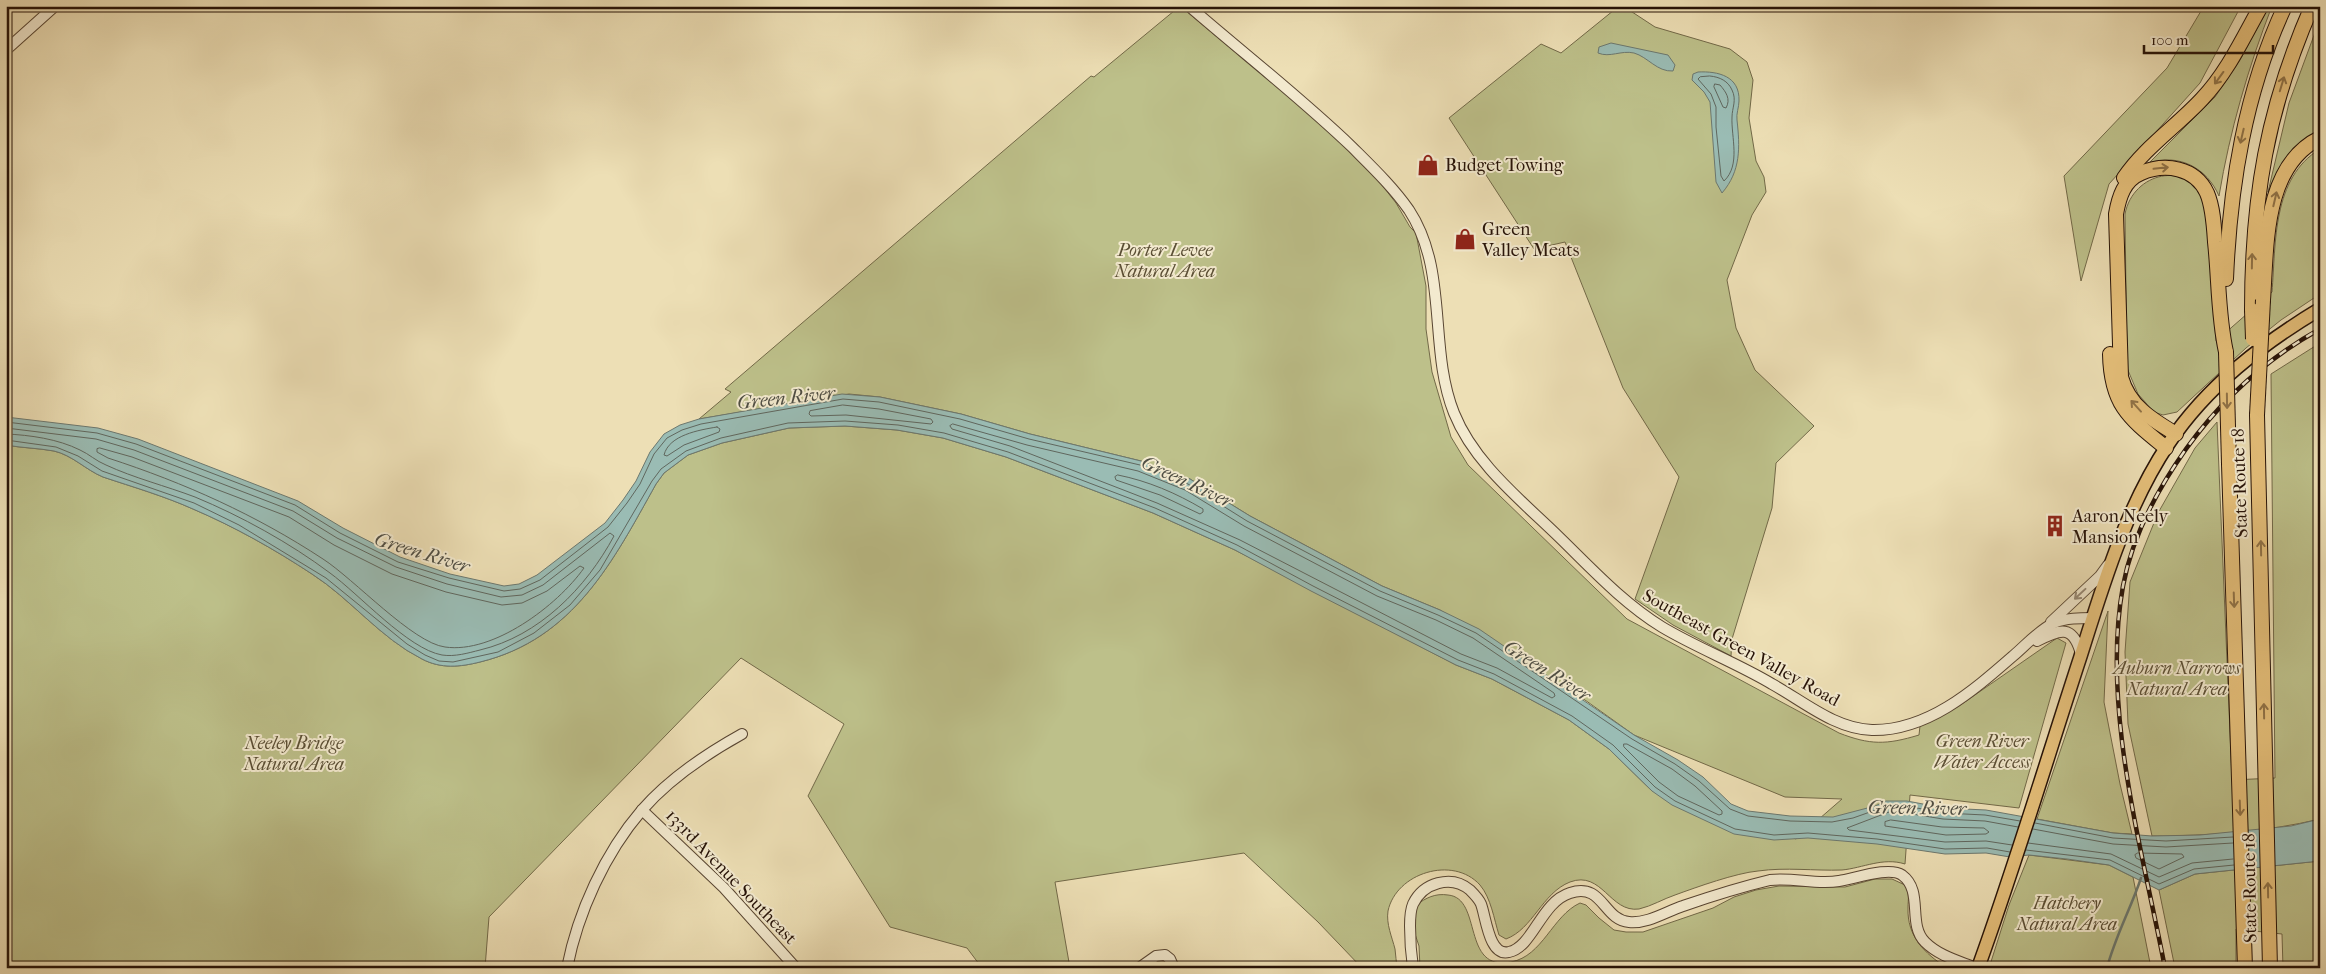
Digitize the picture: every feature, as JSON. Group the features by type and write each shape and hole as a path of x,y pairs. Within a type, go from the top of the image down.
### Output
{"highway":[{"path":"2166,448 2128,414 2117,399 2110,375 2110,228 2113,200 2120,185 2133,167 2217,82 2261,6"},
{"path":"2223,324 2227,246 2237,163 2260,70 2284,6"},
{"name":"State Route 18","path":"2270,968 2257,415 2252,310 2254,218 2264,150 2287,70 2312,6"},
{"path":"2257,415 2269,229 2280,181 2295,157 2320,138"},
{"path":"2176,434 2148,417 2133,403 2124,387 2121,376 2116,214 2123,189 2137,174 2159,168 2176,168 2192,175 2206,192 2214,231 2223,324"},
{"name":"State Route 18","path":"2223,324 2226,352 2245,968"}],"main road":[{"path":"1977,968 2008,885 2036,791 2113,559 2141,493 2166,448 2192,412 2229,374 2264,344 2320,309"}],"street":[{"path":"6,50 55,6"},
{"name":"Southeast Green Valley Road","path":"1189,6 1330,126 1399,197 1417,224 1429,257 1442,375 1464,433 1493,471 1632,606 1664,628 1770,682 1830,718 1858,728 1886,730 1902,727 1926,718 1966,695 2045,628 2065,620 2093,618"},
{"path":"2045,628 2100,576 2113,559"},
{"path":"2013,656 2054,632 2065,631 2077,640 2081,654"},
{"path":"567,968 574,936 594,886 621,839 642,810 682,773 715,749 742,734"},
{"name":"133rd Avenue Southeast","path":"642,810 724,888 796,968"},
{"path":"1413,968 1410,940 1412,906 1424,890 1438,882 1458,882 1472,891 1480,903 1493,945 1503,952 1510,952 1521,944 1557,899 1578,891 1588,891 1597,896 1622,921 1630,923 1641,922 1684,905 1770,880 1783,878 1839,882 1888,872 1898,873 1909,882 1913,891 1919,933 1924,941 1944,955 1977,968"},
{"path":"1139,968 1156,956 1166,955 1174,968"}],"green space":[{"path":"1180,6 1332,133 1378,180 1396,203 1410,227 1416,233 1426,286 1426,329 1432,372 1451,437 1468,465 1627,619 1839,733 1869,742 1897,741 1919,735 1920,726 1959,706 2057,638 2066,643 2019,808 1910,795 1905,864 1889,862 1842,870 1779,869 1749,872 1705,884 1639,909 1620,905 1598,886 1590,882 1581,880 1570,882 1552,894 1523,927 1506,939 1499,935 1490,902 1480,885 1469,876 1455,871 1427,872 1414,878 1402,887 1393,898 1388,911 1397,968 1362,968 1318,922 1244,853 1055,882 1070,968 982,968 967,948 890,927 808,796 844,724 741,658 489,917 485,968 6,968 6,445 61,453 103,477 171,500 224,523 269,547 312,574 407,650 429,662 451,666 480,662 513,651 541,635 566,616 606,568 664,473 688,455 722,443 789,428 845,426 897,430 943,438 1006,457 1153,513 1235,550 1456,665 1492,679 1569,720 1609,749 1652,791 1796,839 1842,799 1785,797 1634,735 1585,700 1440,610 1382,586 1250,516 1190,479 1141,461 1030,434 961,414 880,397 849,394 699,419 731,392 725,389 1091,76 1094,77"},
{"path":"1619,6 1623,6 1655,27 1730,49 1747,62 1753,80 1749,118 1756,161 1764,177 1766,192 1752,215 1727,280 1736,328 1755,370 1814,426 1776,463 1772,508 1732,639 1731,656 1673,625 1635,599 1679,477 1623,388 1565,242 1534,249 1449,118 1541,44 1561,53"},
{"path":"2204,6 2241,6 2200,83 2109,184 2081,281 2064,176 2167,68"},
{"path":"2269,6 2272,6 2255,53 2234,123 2219,196 2207,178 2191,165 2171,160 2149,163 2215,97 2240,60"},
{"path":"2320,19 2320,133 2284,162 2268,192 2289,103"},
{"path":"2320,149 2320,294 2281,320 2246,348 2177,412 2163,415 2154,412 2138,394 2127,368 2125,214 2130,200 2138,188 2149,181 2162,176 2174,176 2186,179 2196,187 2204,200 2216,341 2272,292 2276,233 2285,194 2293,177 2304,161"},
{"name":"Auburn Narrows Natural Area","path":"2320,343 2320,819 2279,827 2236,832 2152,836 2128,724 2125,652 2130,582 2158,513 2195,448 2217,422 2232,780 2275,778 2271,374"},
{"path":"2108,611 2104,702 2132,834 2113,833 2037,819"},
{"name":"Hatchery Natural Area","path":"2029,855 2109,865 2133,877 2151,968 1989,968 2009,905"},
{"path":"2320,861 2320,968 2283,968 2282,934 2236,929 2236,968 2175,968 2159,890 2195,874"},
{"path":"1875,879 1892,879 1905,885 1908,893 1910,927 1918,943 1947,968 1420,968 1419,946 1413,928 1416,905 1431,897 1448,895 1459,899 1466,908 1478,946 1485,956 1495,962 1511,962 1531,952 1570,909 1580,903 1586,905 1614,930 1643,932 1713,908 1734,897 1756,890 1779,886 1845,887"}],"water":[{"path":"1611,43 1668,55 1675,65 1673,71 1657,67 1634,53 1625,52 1607,55 1598,53 1599,47"},
{"path":"1698,72 1720,74 1726,77 1736,86 1738,93 1738,158 1733,176 1722,193 1716,182 1710,102 1704,92 1692,80 1693,74"},
{"name":"Green River","path":"842,394 880,397 961,414 1030,434 1141,461 1190,479 1250,516 1382,586 1440,610 1479,629 1634,735 1678,760 1703,777 1731,804 1748,811 1790,816 1833,817 1875,806 1886,801 1907,801 1944,808 1986,810 2113,833 2152,836 2200,835 2291,826 2320,819 2320,861 2195,874 2159,890 2109,865 2067,859 2029,855 2010,857 1986,853 1945,854 1877,844 1808,838 1774,840 1734,834 1672,805 1652,791 1609,749 1569,720 1492,679 1456,665 1235,550 1153,513 1006,457 943,438 897,430 845,426 789,428 722,443 688,455 664,473 606,568 566,616 541,635 513,651 480,662 451,666 429,662 407,650 312,574 269,547 224,523 171,500 103,477 61,453 6,445 6,417 98,428 138,439 298,501 343,528 400,557 450,574 504,586 519,584 537,575 605,523 636,481 650,452 664,434 680,425 699,419"}],"waterway":[{"path":"2107,968 2114,945 2141,878"}],"railway":[{"path":"2165,968 2127,777 2121,728 2117,680 2118,632 2127,568 2139,532 2156,497 2175,465 2200,431 2246,381 2281,353 2320,329"}],"place":[{"name":"Budget Towing","path":"1428,165"},
{"name":"Green Valley Meats","path":"1465,239"},
{"name":"Aaron Neely Mansion","path":"2055,526"}],"park label":[{"name":"Porter Levee Natural Area","path":"1165,260"},
{"name":"Green River Water Access","path":"1982,751"},
{"name":"Neeley Bridge Natural Area","path":"294,753"}]}
